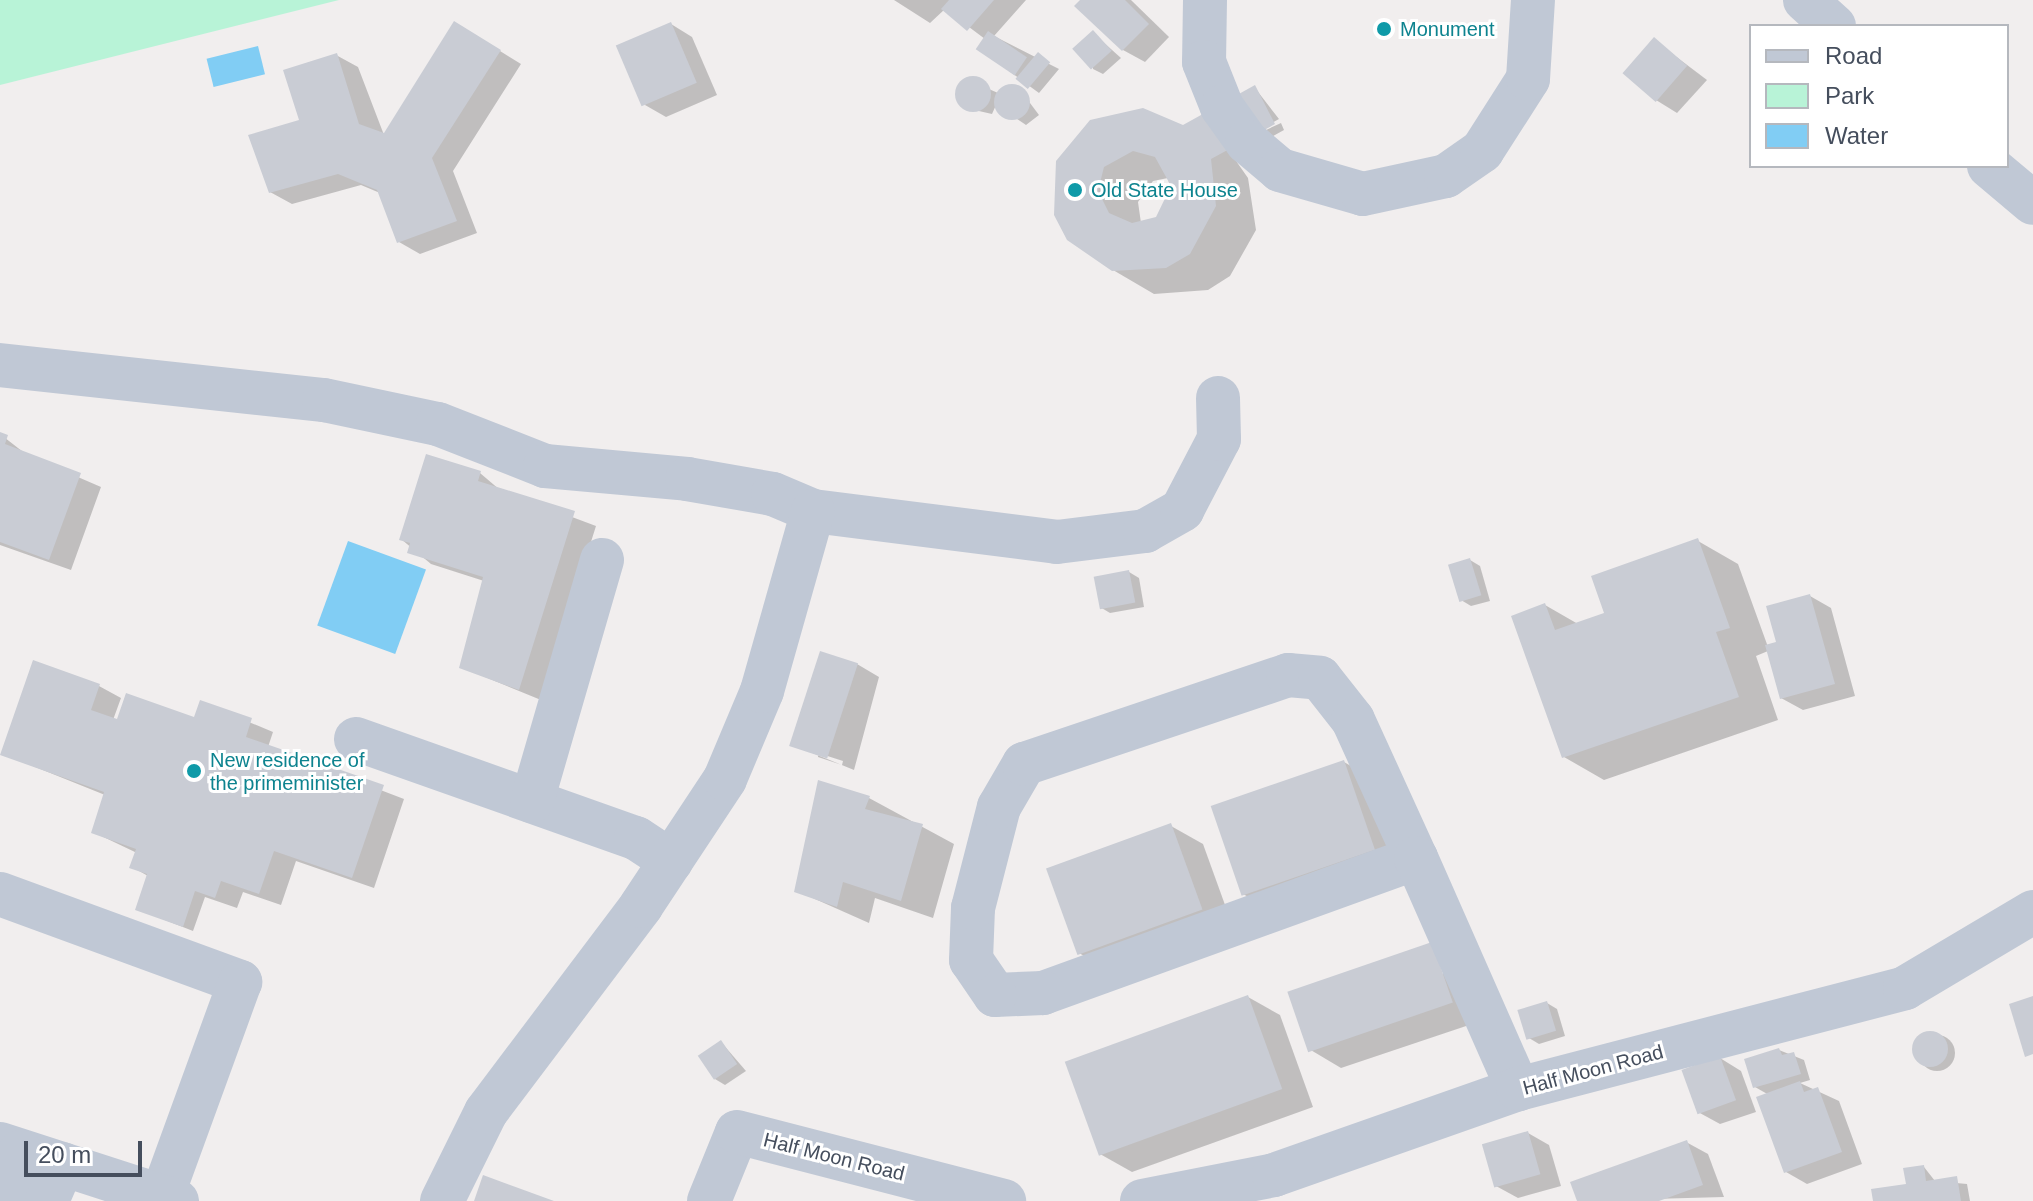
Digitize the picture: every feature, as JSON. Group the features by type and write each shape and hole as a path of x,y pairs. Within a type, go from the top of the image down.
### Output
{"street":[{"path":"1205,0 1204,62 1222,107 1247,142 1280,170 1363,194 1406,190 1482,151 1528,79 1533,0"},
{"path":"1805,0 1832,24"},
{"path":"1991,168 2033,203"},
{"path":"0,365 324,400 438,424 545,466 687,479 773,494 813,511 1057,542 1145,531 1182,510 1203,479 1219,439 1218,398"},
{"path":"442,1201 486,1112 671,861 725,779 762,691 813,511"},
{"path":"532,801 602,560"},
{"path":"1416,858 1043,993 995,995 971,960 973,908 999,807 1024,764 1288,675 1320,678 1353,720 1416,858 1518,1089"},
{"path":"356,739 636,838 671,861"},
{"path":"2,901 240,982 170,1198 55,1182 10,1148"},
{"name":"Half Moon Road","path":"1142,1201 1274,1175 1518,1089 1905,988 2033,912"},
{"name":"Half Moon Road","path":"709,1201 737,1132 1004,1201"},
{"path":"4,1201 10,1148"}],"green space":[{"path":"0,0 339,0 0,85"}],"water":[{"path":"258,46 265,74 214,87 207,59"},
{"path":"348,541 426,569 395,654 317,626"}],"building":[{"path":"949,0 994,0 967,31 941,9"},
{"path":"1080,0 1125,0 1149,24 1122,51 1074,6"},
{"path":"454,21 501,50 432,158 457,221 397,243 377,190 338,174 269,193 248,135 299,120 283,70 337,53 359,124 384,133"},
{"path":"671,22 697,83 642,106 616,45"},
{"path":"1093,30 1112,51 1091,70 1072,49"},
{"path":"988,31 1027,57 1015,76 976,49"},
{"path":"1654,37 1687,66 1656,102 1623,73"},
{"path":"1038,52 1050,62 1028,89 1016,79"},
{"path":"973,76 986,81 991,94 986,107 973,112 960,107 955,94 960,81"},
{"path":"1012,84 1025,89 1030,102 1025,115 1012,120 999,115 994,102 999,89"},
{"name":"Old State House","path":"1255,85 1275,124 1211,159 1216,206 1190,254 1166,268 1112,271 1067,240 1054,215 1056,161 1090,120 1143,108 1183,125","holes":["1133,151 1155,157 1171,186 1156,217 1132,223 1109,213 1098,191 1104,167"]},
{"path":"0,432 8,435 5,444 81,473 49,560 0,542"},
{"path":"426,454 481,471 478,481 575,511 519,690 459,668 483,577 407,553 410,543 399,540"},
{"path":"1698,538 1730,628 1716,632 1739,697 1562,758 1511,616 1545,603 1555,630 1604,613 1591,576"},
{"path":"1470,558 1481,595 1459,602 1448,565"},
{"path":"1129,570 1135,602 1100,609 1094,577"},
{"path":"1810,594 1835,684 1780,699 1765,645 1776,642 1766,606"},
{"path":"820,651 858,663 827,758 789,746"},
{"name":"New residence of the primeminister","path":"33,660 100,684 91,710 117,719 126,693 194,717 200,700 252,718 246,737 384,785 352,878 274,851 259,894 221,881 215,898 195,891 183,927 135,910 147,874 129,868 136,849 91,833 104,792 0,755"},
{"path":"1344,760 1375,850 1242,896 1211,806"},
{"path":"818,780 870,796 865,809 923,824 901,901 843,882 837,907 794,892"},
{"path":"1171,823 1202,909 1077,955 1046,868"},
{"path":"1432,942 1453,1003 1308,1052 1287,992"},
{"path":"1248,995 1282,1089 1099,1156 1065,1062"},
{"path":"2033,996 2033,1054 2025,1057 2009,1004"},
{"path":"1547,1001 1556,1031 1526,1040 1517,1010"},
{"path":"1930,1031 1943,1036 1948,1049 1943,1062 1930,1067 1917,1062 1912,1049 1917,1036"},
{"path":"721,1040 737,1064 714,1080 698,1056"},
{"path":"1779,1048 1782,1055 1794,1052 1801,1074 1753,1088 1744,1059"},
{"path":"1720,1056 1736,1100 1698,1114 1681,1070"},
{"path":"1800,1081 1804,1092 1818,1087 1842,1152 1784,1173 1756,1097"},
{"path":"1528,1131 1540,1174 1494,1187 1482,1144"},
{"path":"1687,1140 1703,1185 1659,1201 1577,1201 1570,1182"},
{"path":"1924,1165 1926,1181 1957,1176 1961,1201 1873,1201 1871,1189 1906,1184 1903,1168"},
{"path":"483,1175 554,1201 474,1201"}],"place":[{"name":"Monument","path":"1384,29"},
{"name":"Old State House","path":"1075,190"},
{"name":"New residence of the primeminister","path":"194,771"}]}
